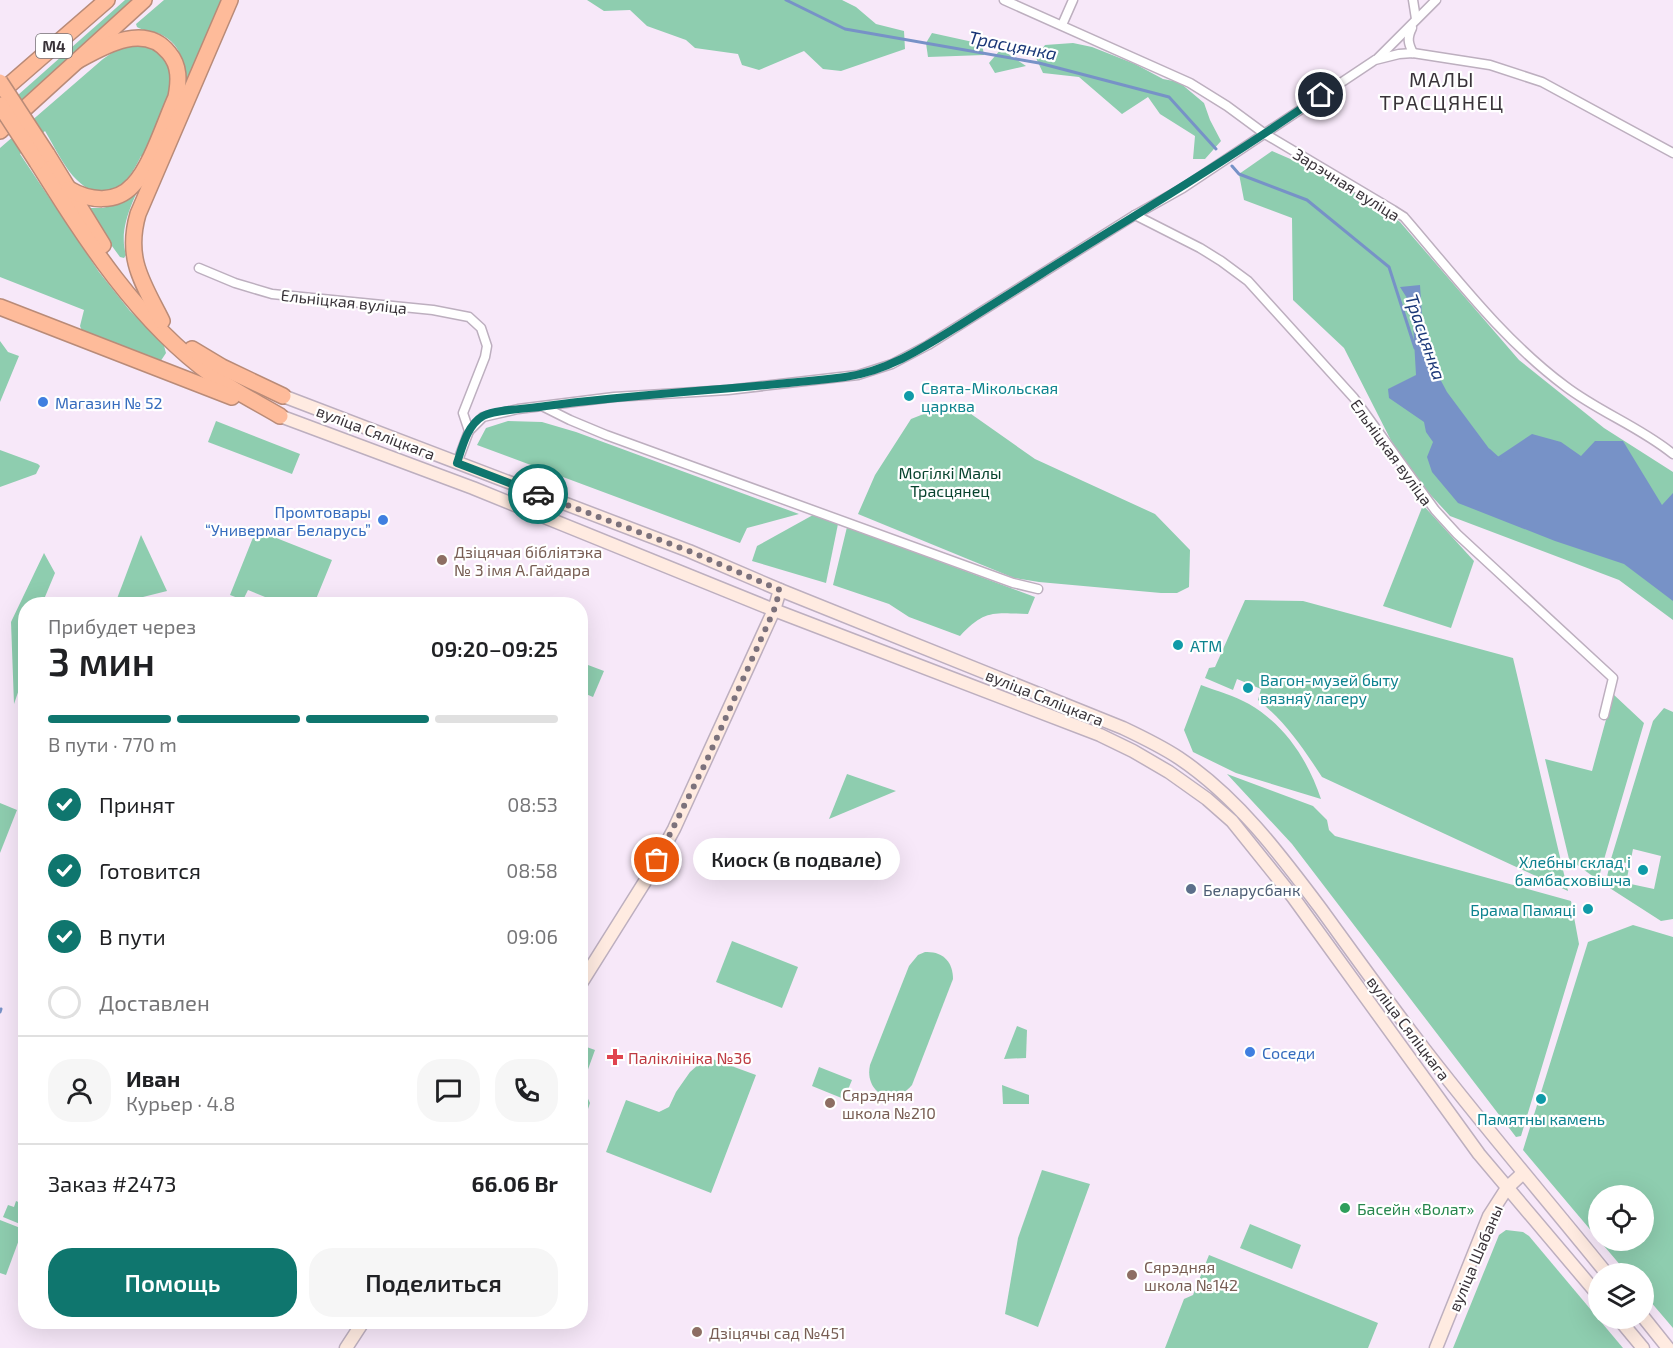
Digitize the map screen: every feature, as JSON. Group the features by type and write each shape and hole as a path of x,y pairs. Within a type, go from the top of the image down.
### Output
{"highway":[{"name":"М4","path":"0,93 107,0"},
{"name":"М4","path":"0,131 144,0"},
{"path":"162,321 135,263 132,246 133,230 230,0"},
{"path":"68,189 81,197 107,198 135,184 147,164 176,97 179,74 173,57 156,41 146,38 132,38 116,42 76,61"},
{"path":"0,82 110,273 154,324 213,376 280,416"},
{"path":"0,105 68,189 117,267 162,321 196,351 222,367 283,396"},
{"path":"0,307 280,416"}],"main road":[{"name":"вуліца Сяліцкага","path":"283,396 689,551 1123,728 1164,748 1190,766 1241,810 1275,849 1418,1042 1598,1263"},
{"name":"вуліца Сяліцкага","path":"280,416 451,479 774,610 1100,735 1169,772 1207,799 1232,821 1293,897 1401,1047 1507,1188 1588,1283"},
{"path":"451,479 457,463"},
{"path":"588,972 643,885 674,829 774,610 780,590"},
{"name":"вуліца Шабаны","path":"1436,1348 1489,1216 1507,1188 1523,1173"},
{"path":"346,1348 358,1329"},
{"path":"1627,1329 1643,1348"},
{"path":"1653,1329 1668,1348"}],"street":[{"name":"Зарэчная вуліца","path":"1004,0 1190,83 1265,134 1404,218 1509,338 1537,363 1566,387 1658,442 1673,454"},
{"path":"1062,26 1073,0"},
{"path":"1413,0 1416,19 1408,34 1408,43 1413,53"},
{"path":"469,431 463,413 483,417 511,410 614,397 728,390 858,375 884,367 928,345 1135,215 1183,188 1265,134 1375,60 1436,0"},
{"path":"1375,60 1413,53 1490,65 1542,82 1673,153"},
{"name":"Ельніцкая вуліца","path":"1135,215 1200,248 1248,281 1354,399 1435,510 1613,678 1604,715"},
{"name":"Ельніцкая вуліца","path":"200,268 235,283 272,294 433,310 469,316 481,328 487,346 485,357 463,413"},
{"path":"544,407 606,435 1013,583 1038,589"},
{"path":"457,463 469,431 483,417"}],"green space":[{"path":"125,0 134,0 0,119 0,111"},
{"path":"164,0 224,0 184,93 184,67 179,51 168,39 160,34 139,28 136,24"},
{"path":"587,0 842,0 856,7 876,24 904,31 905,49 841,71 823,69 804,51 759,70 742,65 738,54 695,48 686,40 647,26 630,10 604,11"},
{"path":"932,33 982,44 984,55 928,57 926,43"},
{"path":"145,43 170,61 172,88 145,157 141,156 121,185 104,193 84,186 69,171 45,131 20,154 99,272 130,311 163,342 166,353 160,362 82,331 80,326 84,310 0,277 0,148 103,59 119,48"},
{"path":"1073,43 1092,47 1135,64 1163,79 1179,82 1204,103 1221,141 1205,159 1193,159 1195,136 1160,114 1148,97 1122,114 1079,77 1043,73 1036,58 1045,45"},
{"path":"1001,49 1026,66 995,73 989,63"},
{"path":"1272,151 1318,171 1374,202 1400,222 1519,360 1604,428 1673,472 1673,620 1619,580 1450,516 1404,466 1344,348 1293,300 1292,218 1244,200 1239,174"},
{"path":"149,167 126,221 124,244 126,255 124,258 120,257 87,212 88,208 113,205"},
{"path":"0,341 8,352 19,356 0,402"},
{"name":"Могілкі Малы Трасцянец","path":"954,402 1035,459 1155,514 1190,550 1189,587 1177,593 1161,593 1014,578 858,514 875,475 911,419"},
{"path":"216,421 300,454 292,474 208,442"},
{"path":"508,421 542,422 576,432 799,514 747,528 740,543 477,445 486,428"},
{"path":"0,450 38,464 40,466 36,474 0,487"},
{"path":"1423,505 1474,561 1451,628 1383,606"},
{"path":"813,515 838,524 826,583 752,561 757,546"},
{"path":"847,527 1035,597 1028,614 991,614 976,621 960,636 909,617 889,604 833,585"},
{"path":"256,530 332,560 317,597 265,597 248,590 244,597 230,595"},
{"path":"141,535 167,591 143,597 118,597"},
{"path":"44,553 55,573 45,597 23,597"},
{"path":"1245,600 1303,601 1513,658 1568,891 1322,777 1301,745 1258,700 1261,689 1237,679 1233,690 1205,678 1209,668 1215,667"},
{"path":"18,607 18,692 14,704 11,622"},
{"path":"588,665 604,671 593,697 588,695"},
{"path":"1201,685 1244,701 1274,722 1302,757 1321,799 1236,773 1193,752 1184,730"},
{"path":"1613,694 1644,723 1598,880 1569,859 1545,759 1592,771"},
{"path":"1664,708 1673,712 1673,919 1661,921 1605,885 1610,864 1629,868 1626,883 1654,889 1661,856 1633,849 1630,864 1611,859 1653,721"},
{"path":"847,774 896,791 829,819"},
{"path":"1227,774 1313,806 1327,820 1329,830 1335,836 1571,901 1579,944 1521,1136 1516,1137 1292,844"},
{"path":"0,803 17,810 0,853"},
{"path":"1633,925 1673,937 1673,1328 1654,1306 1654,1263 1619,1263 1608,1251 1654,1251 1654,1185 1588,1185 1588,1227 1523,1150 1588,942"},
{"path":"732,941 798,967 782,1008 716,982"},
{"path":"925,952 937,953 946,959 951,967 953,979 912,1085 897,1096 889,1096 876,1090 871,1083 870,1065 909,966 918,955"},
{"path":"1017,1026 1027,1030 1026,1058 1004,1059"},
{"path":"588,1048 595,1050 588,1069"},
{"path":"707,1057 756,1075 711,1193 606,1152 626,1100 659,1112 669,1107 690,1072"},
{"path":"819,1067 852,1080 844,1099 812,1086"},
{"path":"1002,1085 1029,1095 1029,1104 1003,1104"},
{"path":"1042,1170 1090,1184 1038,1327 1005,1314 1018,1238"},
{"path":"16,1201 18,1202 18,1223 3,1217 8,1205 14,1207"},
{"path":"0,1220 18,1227 18,1243 6,1275 0,1273"},
{"path":"1250,1224 1301,1245 1292,1269 1240,1248"},
{"path":"1506,1230 1523,1232 1529,1236 1588,1306 1588,1329 1607,1329 1623,1348 1453,1348 1499,1235"},
{"path":"1209,1255 1378,1323 1368,1348 1165,1348 1184,1299 1193,1295"}],"water":[{"path":"1420,285 1424,349 1447,392 1496,458 1532,434 1561,442 1581,456 1595,441 1623,441 1662,505 1673,493 1673,601 1624,564 1555,541 1458,503 1432,472 1427,457 1433,442 1426,432 1424,422 1389,398 1388,389 1416,375 1412,306 1400,287"}],"waterway":[{"name":"Трасцянка","path":"786,0 845,29 1039,63 1169,97 1216,149"},
{"name":"Трасцянка","path":"1232,166 1239,174 1307,200 1389,267 1415,348"},
{"name":"Трасцянка","path":"1489,450 1500,460"}],"way so far":[{"path":"538,494 689,551 780,590 774,610 706,762 657,860"}],"place":[{"name":"Свята-Мікольская царква","path":"909,396"},
{"name":"Магазин № 52","path":"43,402"},
{"name":"Промтовары “Универмаг Беларусь”","path":"383,520"},
{"name":"Дзіцячая бібліятэка № 3 імя А.Гайдара","path":"442,560"},
{"name":"АТМ","path":"1178,645"},
{"name":"Вагон-музей быту вязняў лагеру","path":"1248,688"},
{"name":"Киоск (в подвале)","path":"657,860"},
{"name":"Хлебны склад і бамбасховішча","path":"1643,870"},
{"name":"Беларусбанк","path":"1191,889"},
{"name":"Брама Памяці","path":"1588,909"},
{"name":"Соседи","path":"1250,1052"},
{"name":"Паліклініка №36","path":"615,1057"},
{"name":"Памятны камень","path":"1541,1099"},
{"name":"Сярэдняя школа №210","path":"830,1103"},
{"name":"Басейн «Волат»","path":"1345,1208"},
{"name":"Сярэдняя школа №142","path":"1132,1275"},
{"name":"Дзіцячы сад №451","path":"697,1332"}],"district":[{"name":"МАЛЫ ТРАСЦЯНЕЦ","path":"1442,90"}],"route":[{"path":"538,494 457,463 469,431 483,417 518,409 614,397 728,390 845,377 892,364 928,345 1135,215 1183,188 1321,95"}]}
